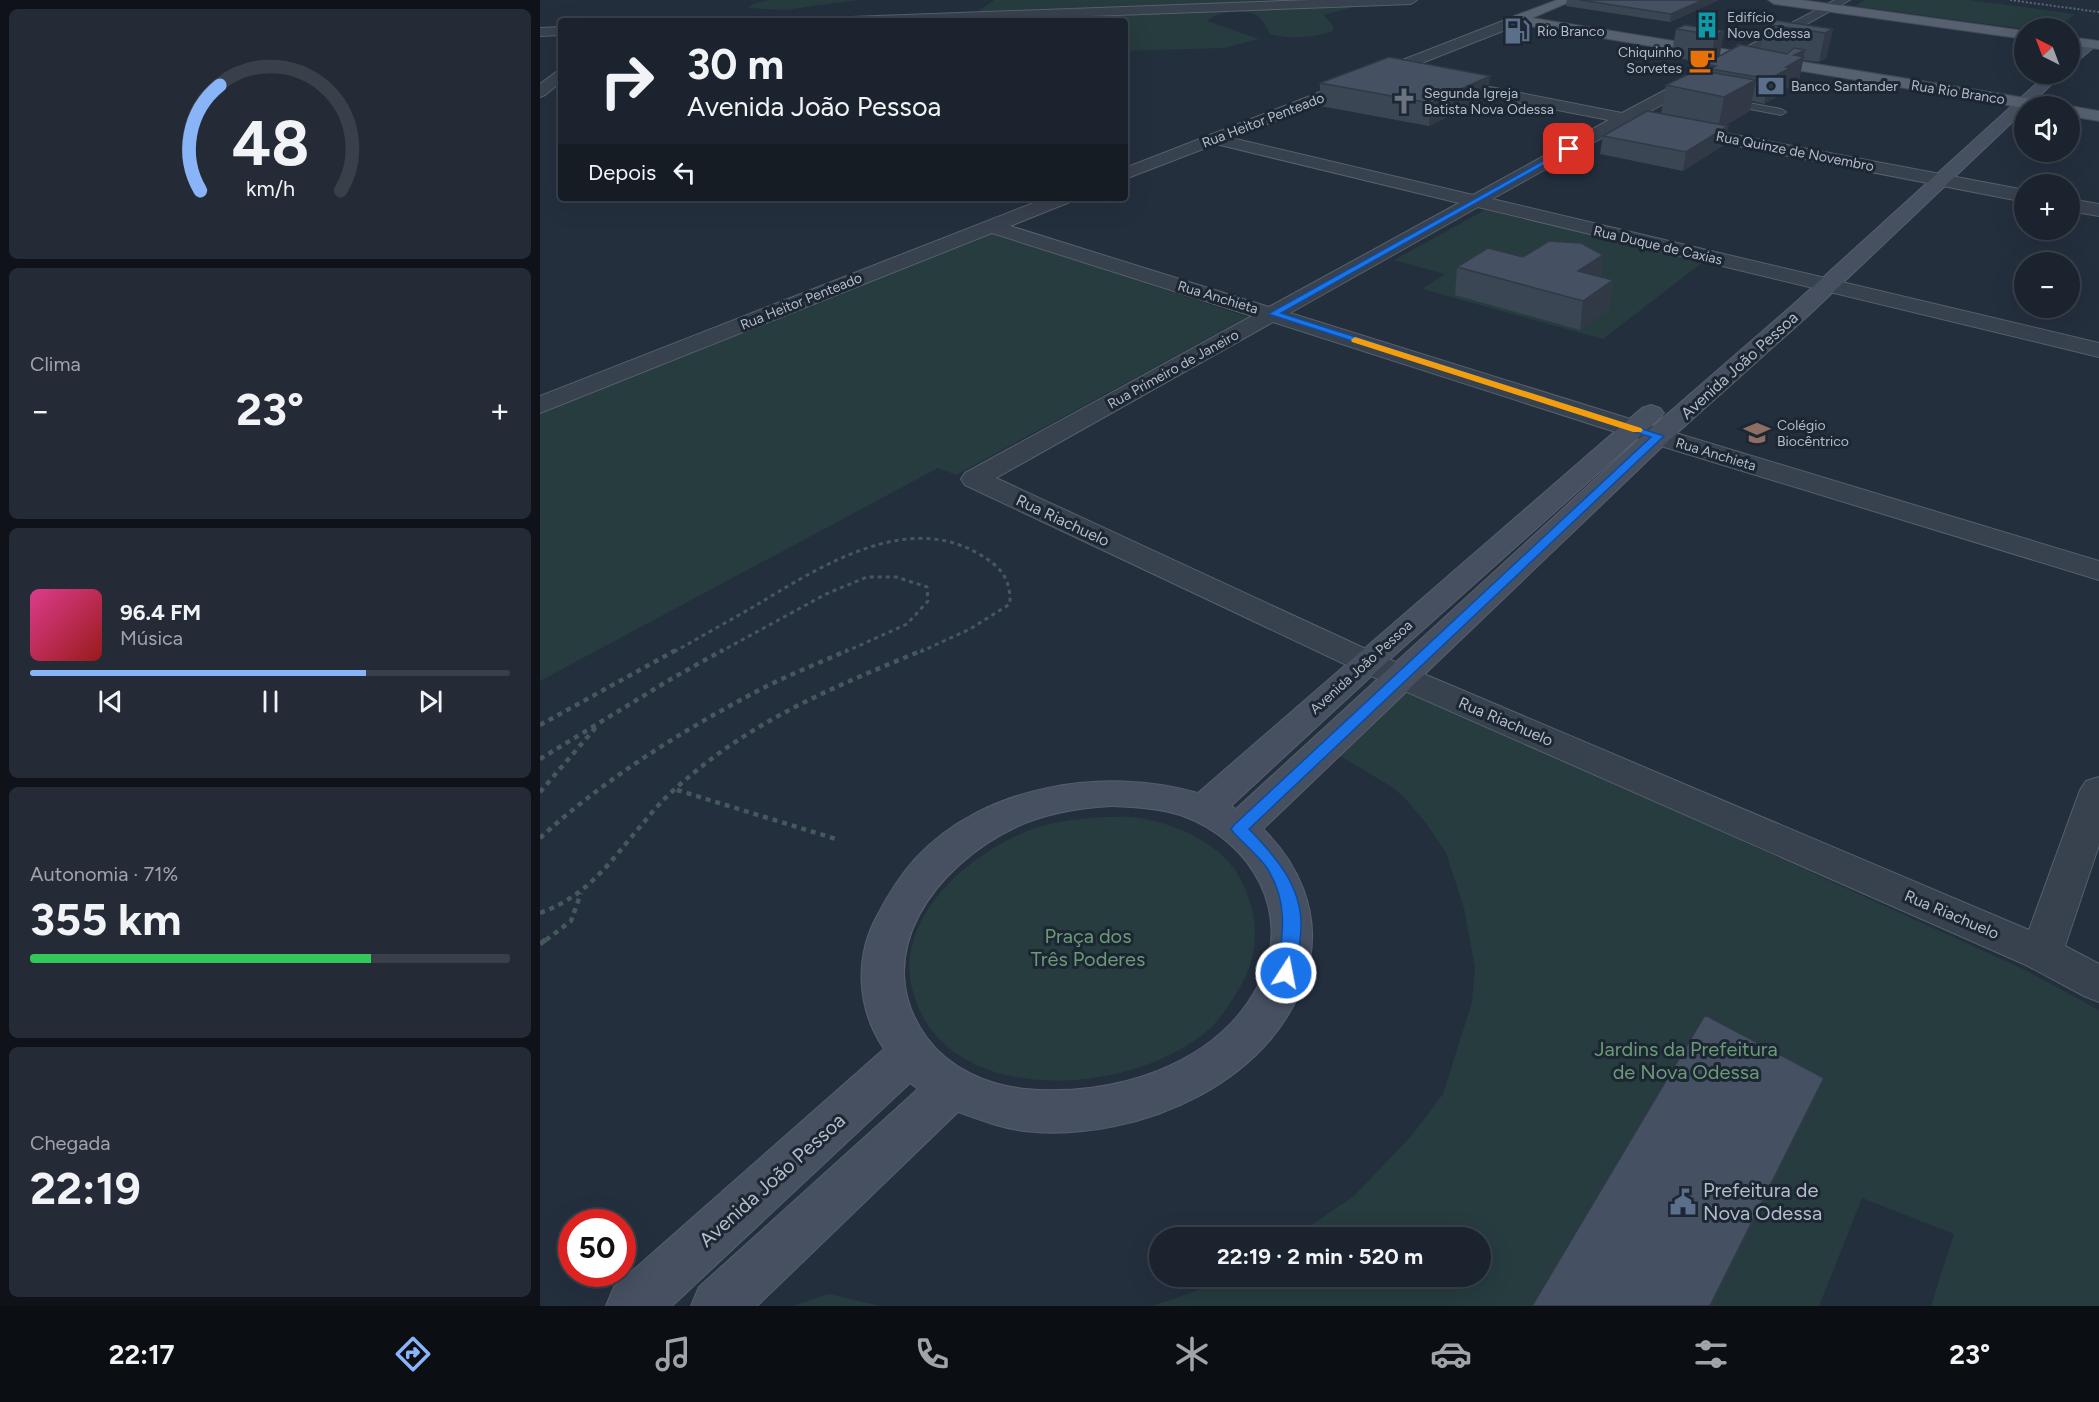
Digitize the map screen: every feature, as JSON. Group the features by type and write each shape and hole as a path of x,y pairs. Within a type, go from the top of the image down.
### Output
{"main road":[{"name":"Rua Heitor Penteado","path":"1518,20 1568,0"},
{"path":"1774,0 2014,33"},
{"name":"Rua Rio Branco","path":"1518,20 1736,59 2014,102"},
{"path":"2080,54 2094,45"},
{"name":"Avenida João Pessoa","path":"2003,120 1984,116 2026,84"},
{"name":"Avenida João Pessoa","path":"1203,810 1367,662 1803,280 1846,254 1908,198 1935,167 1966,156 2014,110"},
{"path":"2080,113 2099,116"},
{"path":"1965,134 1985,138"},
{"path":"1935,167 1966,156"},
{"name":"Avenida João Pessoa","path":"1239,829 1658,436 1803,308 1827,285 1846,254"},
{"path":"1779,301 1803,308"},
{"path":"1733,342 1756,349"},
{"path":"1689,381 1712,388"},
{"path":"1602,457 1627,465"},
{"path":"1539,512 1567,522"},
{"path":"1463,578 1494,590"},
{"path":"1135,793 1182,802 1239,829 1272,862 1290,903 1293,925 1286,973 1275,997 1260,1020 1239,1042 1211,1065 1178,1085 1141,1100 1101,1109 1061,1112 1022,1110 986,1101 952,1087 923,1066 897,1034 888,1013 882,981 884,948 891,926 901,906 929,868 947,851 989,824 1036,804 1086,794 1135,793"},
{"name":"Avenida João Pessoa","path":"633,1306 911,1053"},
{"path":"718,1306 952,1087"}],"street":[{"path":"931,18 1411,0"},
{"name":"Rua Primeiro de Janeiro","path":"975,479 1624,118 1844,0"},
{"name":"Rua Heitor Penteado","path":"1128,173 1518,20"},
{"path":"540,32 558,31"},
{"name":"Rua Quinze de Novembro","path":"1388,72 1654,124 1935,167 2014,192"},
{"path":"540,92 558,77"},
{"name":"Rua Duque de Caxias","path":"1216,139 2099,350"},
{"name":"Rua Heitor Penteado","path":"540,405 1055,201"},
{"path":"2080,207 2099,210"},
{"name":"Rua Anchieta","path":"991,226 1634,429 2099,571"},
{"name":"Rua Riachuelo","path":"975,479 1367,662 2041,953 2099,984"},
{"path":"2041,953 2099,790"}],"lane":[{"path":"1736,59 1783,72"},
{"path":"1674,92 1695,96"},
{"path":"1717,100 1781,112"}],"path":[{"path":"540,725 851,553 883,543 915,539 945,541 980,554 1005,571 1011,589 1010,604 989,620 950,639 839,685 793,708 706,762 646,819 618,856 582,892 560,907 540,913"},
{"path":"540,759 671,679 826,594 867,578 896,577 927,587 928,601 907,624 749,695 611,781 562,818 540,838"},
{"path":"540,792 599,723"},
{"path":"676,789 836,839"},
{"path":"540,944 572,921 582,892"}],"green space":[{"path":"771,0 857,0 786,10 747,8 755,3"},
{"path":"995,0 1369,0 1363,4 1324,15 1334,27 1332,32 1324,34 1293,37 1270,34 1260,18 1241,11 1218,15 1207,21 1259,39 1224,48 1128,51 1129,21 1125,17 1109,13 985,14 979,10"},
{"path":"1865,0 1969,0 2075,14 2070,18 2014,18 2014,28 1855,6"},
{"path":"1485,210 1703,262 1603,339 1422,289 1445,274 1394,260"},
{"path":"988,231 1247,317 956,475 938,468 540,681 540,412"},
{"name":"Jardins da Prefeitura de Nova Odessa","path":"1407,688 2023,969 2099,1010 2099,1306 1931,1306 1954,1234 1862,1198 1819,1306 1152,1306 1204,1287 1491,1287 1491,1227 1309,1227 1354,1196 1413,1134 1443,1094 1472,1002 1475,968 1464,908 1446,853 1426,823 1405,798 1392,787 1337,754"},
{"name":"Praça dos Três Poderes","path":"1105,817 1139,818 1184,831 1212,847 1234,869 1248,896 1255,938 1250,965 1234,997 1208,1030 1174,1053 1133,1069 1087,1079 1040,1080 996,1072 958,1054 928,1025 911,984 910,959 915,934 927,912 942,891 961,872 1003,842 1044,825"},
{"path":"829,1294 880,1306 792,1306"}],"building":[{"path":"1580,0 1703,0 1671,14"},
{"path":"1773,20 1833,29 1825,33 1765,24"},
{"path":"1685,25 1724,31 1715,35 1676,29"},
{"path":"1737,44 1787,54 1794,48 1805,50 1794,55 1804,57 1786,67 1790,68 1769,79 1711,69 1716,66 1705,64 1740,45"},
{"path":"1389,57 1490,76 1430,103 1320,83"},
{"path":"1697,70 1756,80 1724,97 1666,85"},
{"path":"1647,111 1728,126 1686,152 1603,136"},
{"path":"1549,241 1581,243 1603,255 1578,271 1613,280 1583,301 1457,267 1488,248 1523,257"},
{"name":"Prefeitura de Nova Odessa","path":"1705,1015 1824,1078 1710,1306 1532,1306"}],"railway":[{"path":"2010,0 2099,12"}],"slow traffic":[{"path":"1355,340 1637,430"}],"place":[{"name":"Edifício Nova Odessa","path":"1707,25"},
{"name":"Rio Branco","path":"1517,31"},
{"name":"Chiquinho Sorvetes","path":"1702,60"},
{"name":"Banco Santander","path":"1771,86"},
{"name":"Segunda Igreja Batista Nova Odessa","path":"1404,101"},
{"name":"Colégio Biocêntrico","path":"1757,433"},
{"name":"Prefeitura de Nova Odessa","path":"1683,1202"}],"route":[{"path":"1286,973 1293,925 1290,903 1272,862 1239,829 1658,436 1273,314 1569,149"}]}
